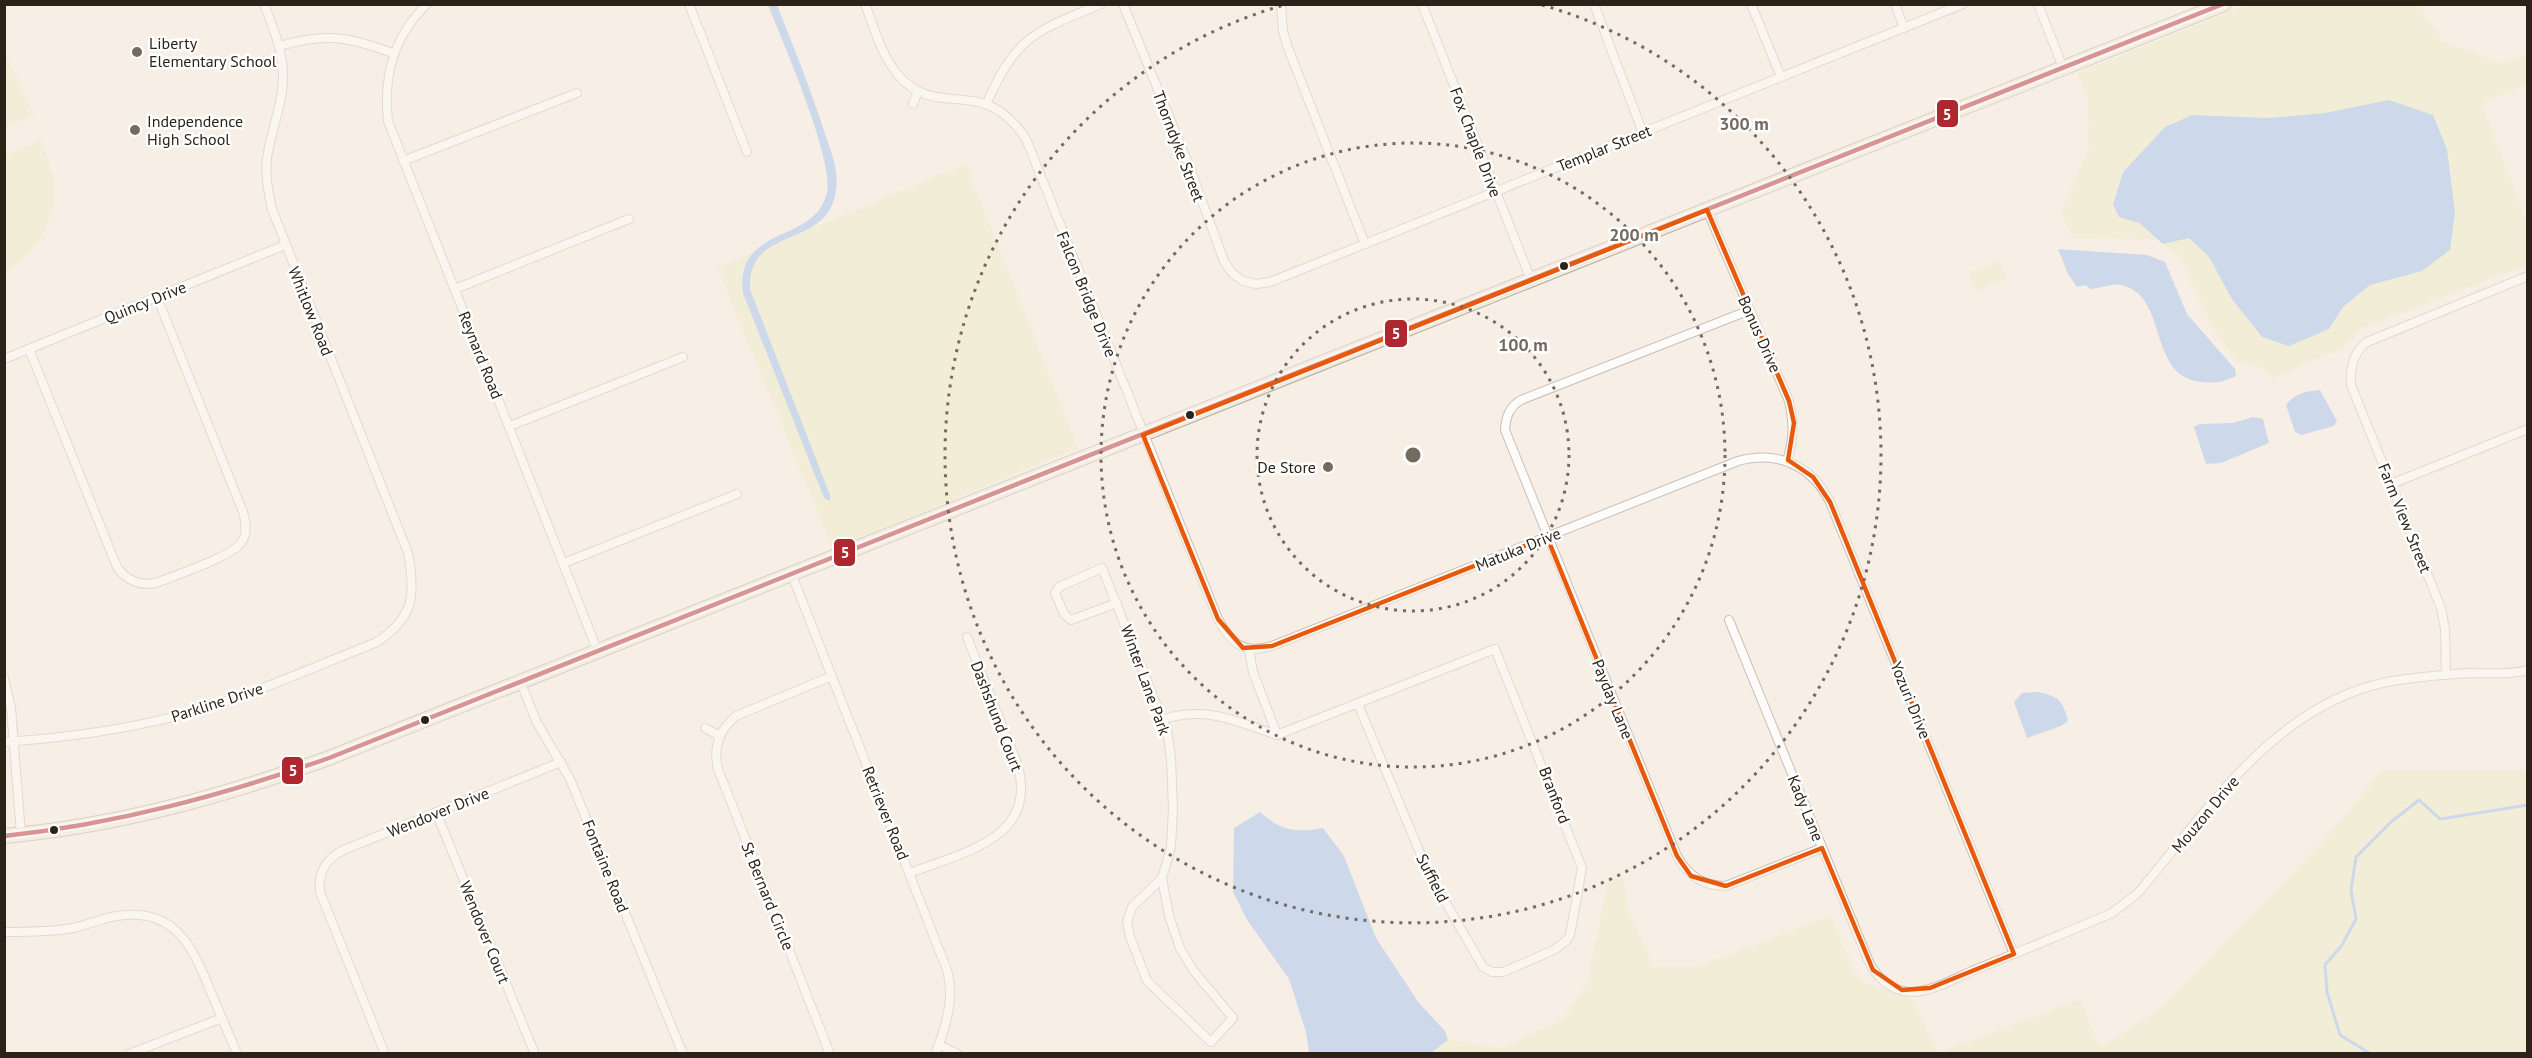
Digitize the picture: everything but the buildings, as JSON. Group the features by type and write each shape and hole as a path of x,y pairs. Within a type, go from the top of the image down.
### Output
{"main road":[{"path":"4,836 126,818 183,805 262,782 521,683 2224,4"}],"street":[{"name":"Whitlow Road","path":"264,4 279,46 283,75 279,111 267,158 267,183 273,215 408,553 414,581 408,610"},
{"name":"Reynard Road","path":"427,4 401,35 393,53 387,78 388,121 598,652"},
{"path":"689,4 747,152"},
{"name":"Falcon Bridge Drive","path":"865,4 892,68 908,84 918,91 939,98 971,99 987,103 1009,117 1026,139 1218,620 1232,639 1249,650"},
{"path":"987,103 997,78 1019,46 1052,24 1101,4"},
{"name":"Thorndyke Street","path":"1123,4 1188,163 1224,261 1232,273 1243,281"},
{"path":"1281,4 1283,31 1288,48 1365,244"},
{"name":"Fox Chaple Drive","path":"1422,4 1531,280"},
{"path":"1594,4 1643,133"},
{"path":"1751,4 1781,77"},
{"path":"1895,4 1904,28"},
{"name":"Templar Street","path":"1243,281 1257,284 1270,282 1963,4"},
{"path":"2038,4 2063,68"},
{"path":"279,46 313,38 343,37 393,53"},
{"path":"913,104 918,91"},
{"path":"403,161 577,93"},
{"name":"Bonus Drive","path":"1707,210 1789,401 1794,423 1792,445 1787,461"},
{"path":"454,289 629,219"},
{"name":"Quincy Drive","path":"4,359 285,245"},
{"name":"Farm View Street","path":"2445,675 2444,619 2351,385 2352,365 2356,353 2367,342 2528,276"},
{"path":"29,349 114,561 122,573 134,582 156,583 216,558 236,547 244,537 246,524 158,297"},
{"name":"Payday Lane","path":"1750,310 1529,396 1514,404 1508,413 1505,430 1683,867 1691,876 1703,882 1714,886 1726,886 1822,848"},
{"path":"510,426 683,357"},
{"path":"2391,484 2528,429"},
{"name":"Matuka Drive","path":"1249,650 1272,646 1738,460 1764,456 1787,461"},
{"name":"Yozuri Drive","path":"1787,461 1813,477 1830,502 2014,954"},
{"path":"564,563 737,494"},
{"name":"Winter Lane Park","path":"1117,603 1071,620 1064,614 1055,593 1059,587 1102,568 1117,603 1164,719 1171,758 1173,808 1171,847 1162,878 1169,916 1180,948 1207,989 1233,1018 1210,1042 1147,981 1130,937 1127,922 1132,907 1162,878"},
{"name":"Retriever Road","path":"792,575 910,873 950,981 950,1006 937,1049"},
{"name":"Parkline Drive","path":"9,741 116,730 184,714 240,696 375,643 394,629 408,610"},
{"name":"Kady Lane","path":"1729,620 1869,962 1878,978 1893,987"},
{"name":"Dashshund Court","path":"910,873 995,837 1010,824 1020,805 1022,783 1017,763 967,637"},
{"name":"Branford","path":"1358,704 1494,649 1581,862 1582,875 1570,935 1563,945"},
{"path":"1249,650 1253,672 1277,735"},
{"name":"Mouzon Drive","path":"1893,987 1912,992 1930,988 2112,913 2138,893 2248,763 2298,720 2352,692 2384,683 2445,675 2528,670"},
{"path":"705,728 720,736 727,724 742,713 832,676"},
{"path":"4,678 11,708 9,741 21,834"},
{"name":"Fontaine Road","path":"521,683 536,722 575,789 682,1053"},
{"path":"1164,719 1193,713 1216,715 1277,735 1358,704"},
{"name":"Suffield","path":"1358,704 1428,872 1483,967 1492,972 1503,972 1563,945"},
{"name":"St Bernard Circle","path":"720,736 716,755 718,769 830,1053"},
{"name":"Wendover Drive","path":"385,1053 320,892 321,870 329,858 341,850 561,762"},
{"name":"Wendover Court","path":"436,812 534,1052"},
{"path":"4,933 74,928 119,916 141,915 157,918 169,924 189,943 196,955 237,1053"},
{"path":"129,1053 222,1018"},
{"path":"937,1049 958,1053"}],"highlighted area":[{"path":"1707,210 1789,401 1794,423 1788,460 1813,477 1830,502 2014,954 1930,988 1902,990 1873,970 1822,848 1726,886 1691,876 1677,856 1547,537 1272,646 1243,648 1218,619 1143,435"}],"shaded area":[{"path":"2246,5 2419,5 2444,42 2501,63 2527,55 2527,84 2482,104 2527,222 2527,265 2363,328 2344,347 2271,379 2262,368 2237,362 2211,324 2178,255 2163,244 2188,238 2209,257 2232,299 2329,329 2343,307 2370,285 2391,278 2455,213 2447,149 2433,115 2325,113 2268,118 2192,115 2165,127 2123,172 2113,205 2119,217 2139,223 2157,240 2072,238 2061,213 2089,148 2088,100 2077,73"},
{"path":"4,50 34,115 5,127 4,127"},
{"path":"41,140 54,183 52,210 38,242 23,259 5,273 5,155"},
{"path":"966,164 1078,448 833,549 717,268"},
{"path":"2000,261 2007,279 1976,291 1968,273"},
{"path":"2527,769 2527,1053 1431,1054 1448,1040 1504,1048 1563,1020 1587,983 1609,877 1623,878 1627,905 1653,967 1696,967 1830,916 1862,982 1911,998 1939,1053 2080,999 2101,1048 2161,1008 2326,838 2382,771 2517,771"}],"water":[{"path":"768,5 777,5 803,70 833,157 837,184 830,210 818,222 774,245 761,255 752,269 750,289 830,495 830,501 824,498 743,293 744,271 751,255 763,244 808,220 820,209 827,192 823,154 815,128"},
{"path":"2389,100 2433,115 2447,149 2455,213 2450,250 2422,271 2370,285 2343,307 2329,329 2289,346 2262,337 2232,299 2209,257 2189,238 2163,244 2139,223 2119,217 2113,205 2123,172 2165,127 2192,115 2268,118 2325,113"},
{"path":"2058,249 2147,255 2165,262 2187,314 2235,369 2236,376 2221,381 2207,382 2196,381 2181,375 2171,364 2146,303 2136,292 2121,285 2090,289 2086,285 2077,287 2068,274"},
{"path":"2320,390 2337,421 2334,426 2301,435 2295,432 2286,405 2300,394"},
{"path":"2253,417 2263,419 2269,443 2221,463 2206,464 2194,427 2200,424 2233,423"},
{"path":"2037,692 2050,695 2058,700 2064,708 2068,721 2061,726 2027,738 2014,702 2022,693"},
{"path":"1260,812 1275,823 1289,829 1323,828 1344,856 1376,938 1419,1003 1445,1031 1448,1040 1431,1053 1309,1053 1306,1032 1289,979 1247,920 1233,892 1234,828"}],"waterway":[{"path":"2371,1054 2340,1035 2327,992 2325,965 2342,945 2356,919 2351,890 2356,857 2391,822 2419,800 2440,819 2528,805"}],"transit line":[{"name":"5","path":"4,836 129,816 209,796 329,758 2223,4"}],"place":[{"name":"Liberty Elementary School","path":"137,52"},
{"name":"Independence High School","path":"135,130"},
{"name":"De Store","path":"1328,467"}]}
